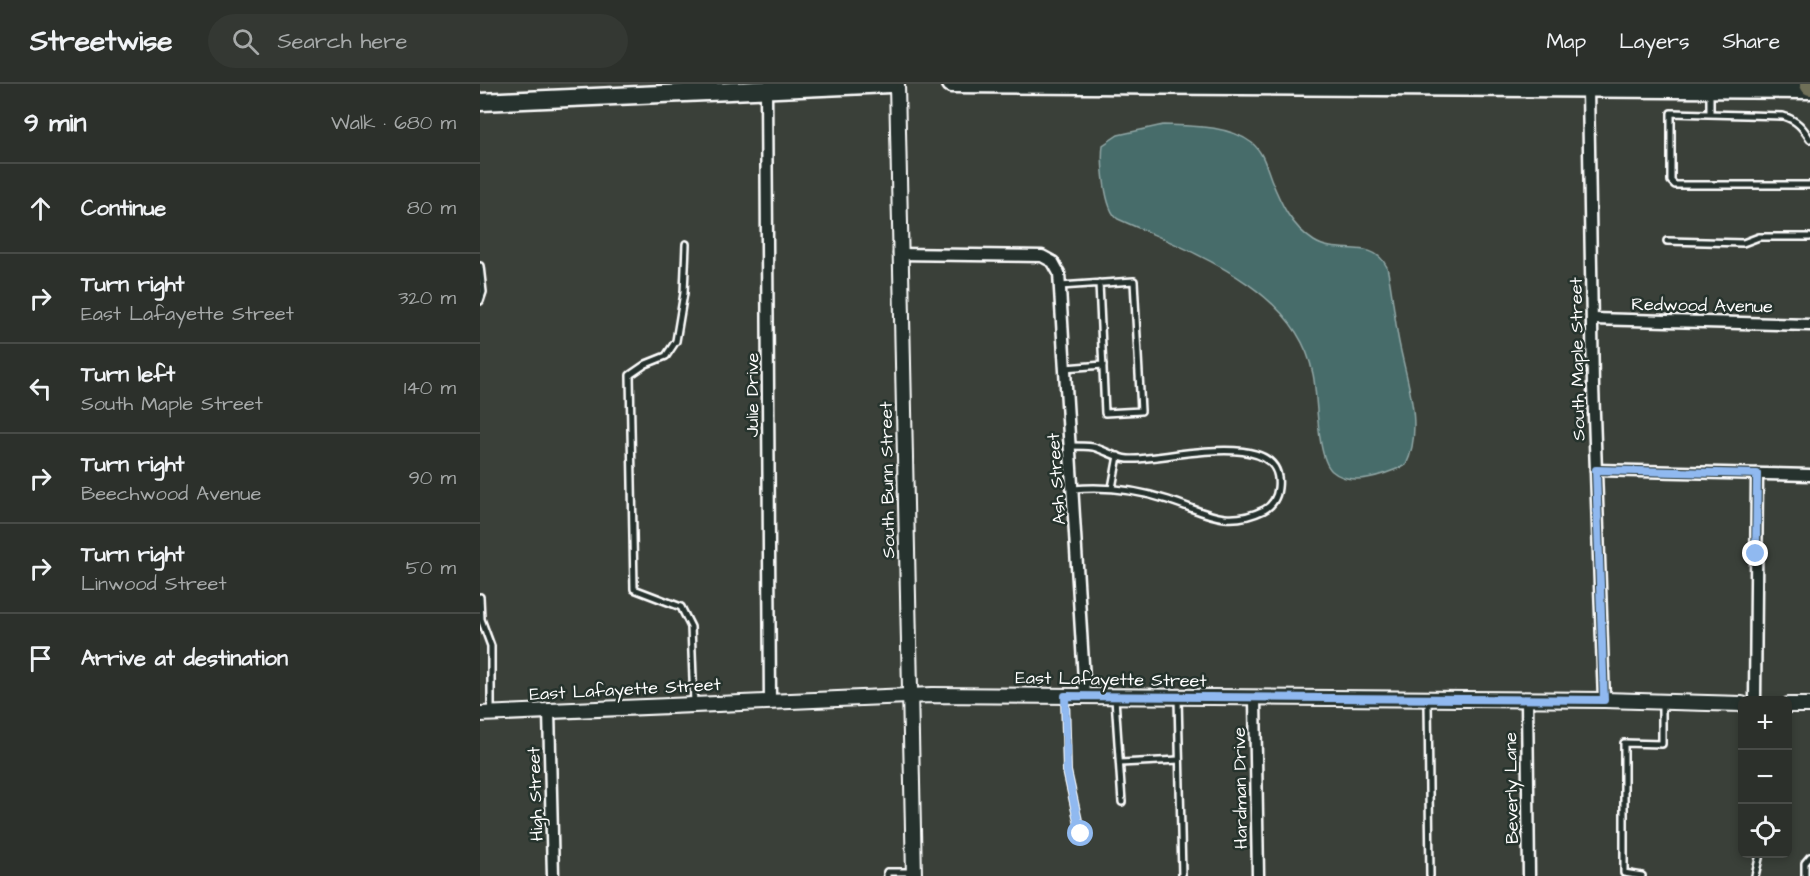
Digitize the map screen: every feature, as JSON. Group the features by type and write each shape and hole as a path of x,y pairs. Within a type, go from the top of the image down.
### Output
{"main road":[{"path":"480,102 637,90 766,89 890,84"},
{"path":"951,84 1496,86 1588,89 1810,87"}],"street":[{"name":"South Bunn Street","path":"897,84 914,874"},
{"name":"Julie Drive","path":"766,89 770,701"},
{"name":"South Maple Street","path":"1588,89 1596,470 1604,700"},
{"name":"Ash Street","path":"899,254 1035,256 1047,258 1053,262 1059,273 1085,696"},
{"name":"Redwood Avenue","path":"1593,319 1810,325"},
{"path":"1596,470 1810,475"},
{"path":"1755,696 1757,474"},
{"name":"East Lafayette Street","path":"485,714 910,695 1604,700 1738,704"},
{"name":"Hardman Drive","path":"1255,699 1258,876"},
{"name":"Beverly Lane","path":"1527,700 1529,876"},
{"path":"1792,705 1810,705"},
{"name":"High Street","path":"549,711 553,876"}],"lane":[{"path":"1710,113 1711,87"},
{"path":"1810,139 1803,128 1784,116 1671,113 1671,181 1675,185 1810,185"},
{"path":"1668,241 1743,243 1759,237 1810,237"},
{"path":"686,244 684,293 676,341 666,356 646,364 630,375 634,589 681,608 691,627 694,704"},
{"path":"480,266 483,292 480,302"},
{"path":"1060,285 1134,281 1141,411 1105,413 1099,283"},
{"path":"1065,368 1103,365"},
{"path":"1070,446 1092,447 1126,459 1165,458 1220,449 1262,457 1276,467 1279,480 1277,495 1265,509 1228,519 1200,513 1169,500 1112,488 1073,489"},
{"path":"1112,488 1118,456"},
{"path":"480,597 481,619 490,646 485,714"},
{"path":"1065,696 1067,771 1081,834"},
{"path":"1115,697 1122,802"},
{"path":"1178,698 1182,876"},
{"path":"1428,700 1430,876"},
{"path":"1642,876 1624,873 1624,743 1662,744 1662,702"},
{"path":"1120,763 1179,760"},
{"path":"1805,876 1805,863 1810,857"},
{"path":"1755,876 1759,858"},
{"path":"888,876 887,872 914,874"}],"water":[{"path":"1163,125 1221,130 1252,143 1264,160 1283,206 1306,235 1324,245 1364,250 1381,258 1387,267 1414,417 1414,434 1406,465 1369,478 1358,479 1340,476 1332,471 1327,464 1320,440 1313,374 1303,344 1285,318 1263,295 1236,276 1176,244 1118,219 1113,214 1104,185 1103,145 1118,135"}],"route":[{"path":"1081,834 1067,771 1065,696 1604,700 1596,470 1757,474 1756,554"}]}
